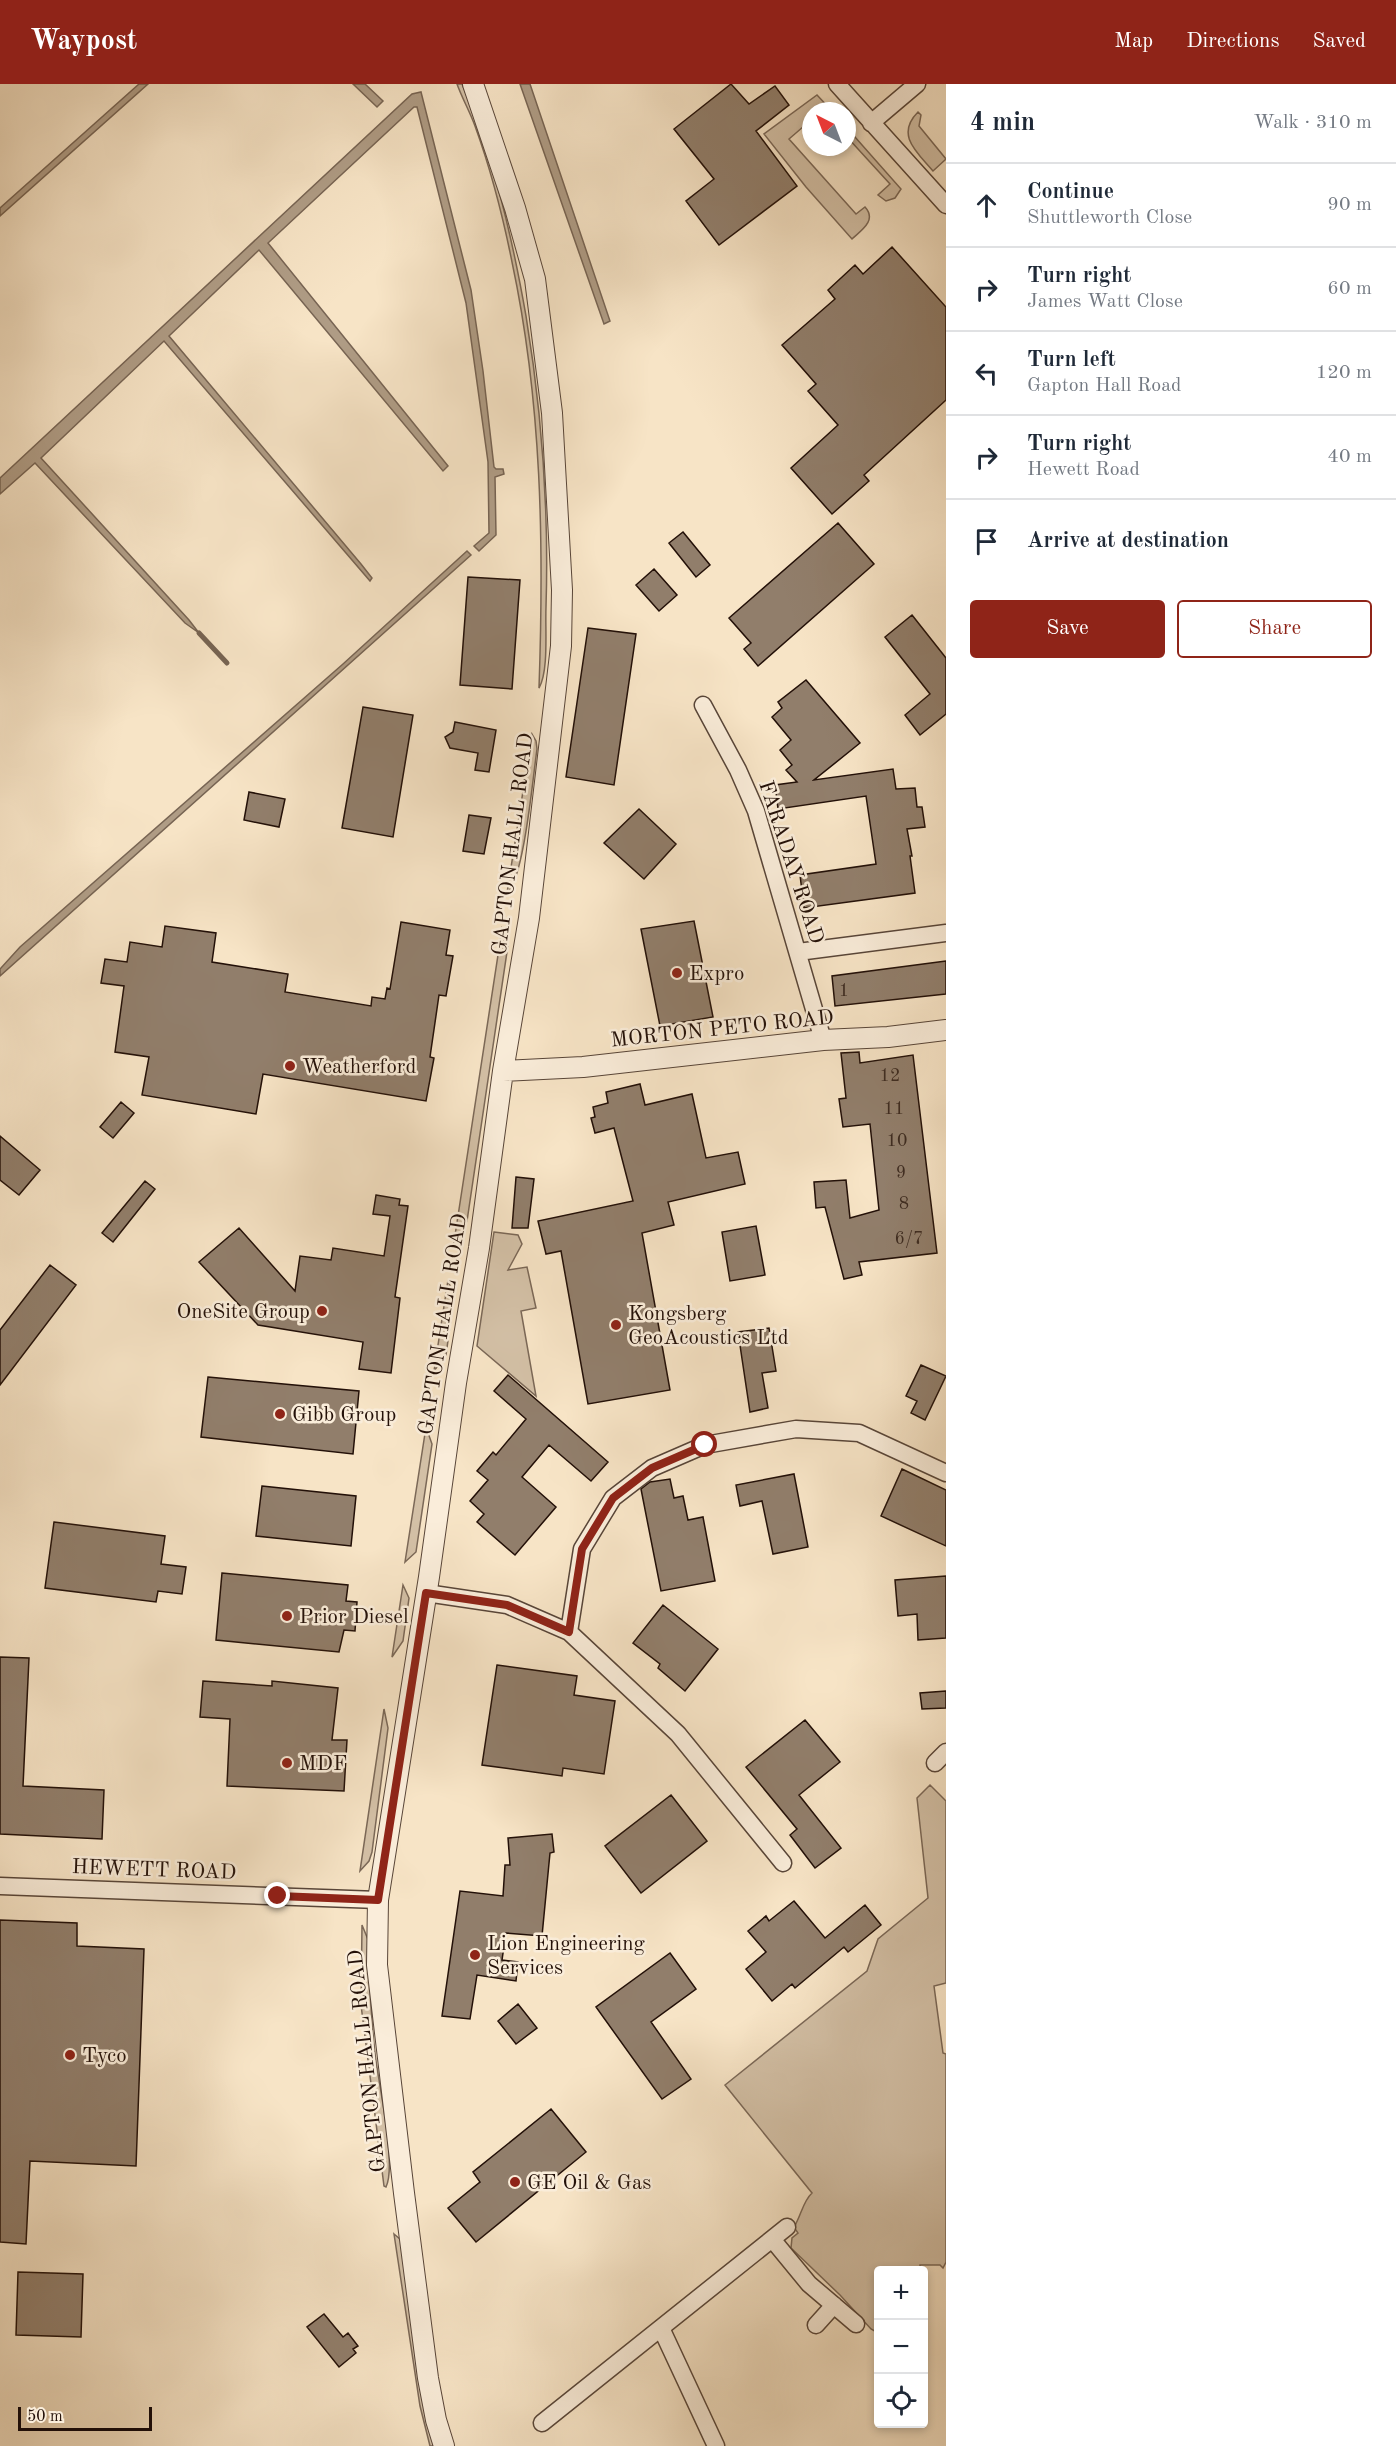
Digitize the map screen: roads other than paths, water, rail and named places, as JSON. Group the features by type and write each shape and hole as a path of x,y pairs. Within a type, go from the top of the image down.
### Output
{"street":[{"name":"GAPTON HALL ROAD","path":"444,2446 436,2421 428,2378 403,2181 377,1965 378,1900 456,1383 479,1248 503,1071 530,907 561,646 562,590 552,413 535,279 515,208 473,84"},
{"path":"837,84 946,205"},
{"path":"872,123 917,84"},
{"name":"FARADAY ROAD","path":"703,705 738,770 756,811 823,1040"},
{"path":"798,952 946,933"},
{"name":"MORTON PETO ROAD","path":"503,1071 583,1067 823,1040 888,1037 946,1030"},
{"path":"569,1632 582,1549 613,1498 652,1468 705,1445 796,1429 859,1433 946,1473"},
{"path":"426,1593 507,1605 569,1632 678,1734 783,1863"},
{"name":"HEWETT ROAD","path":"0,1886 378,1900"},
{"path":"542,2423 787,2227"},
{"path":"772,2239 809,2284 856,2325"},
{"path":"816,2325 834,2305"},
{"path":"661,2328 716,2446"}],"waterway":[{"path":"199,633 227,663"}],"place":[{"name":"Expro","path":"677,973"},
{"name":"Weatherford","path":"290,1066"},
{"name":"OneSite Group","path":"322,1311"},
{"name":"Kongsberg GeoAcoustics Ltd","path":"616,1325"},
{"name":"Gibb Group","path":"280,1414"},
{"name":"Prior Diesel","path":"287,1616"},
{"name":"MDF","path":"287,1763"},
{"name":"Lion Engineering Services","path":"475,1955"},
{"name":"Tyco","path":"70,2055"},
{"name":"GE Oil & Gas","path":"515,2182"}]}
